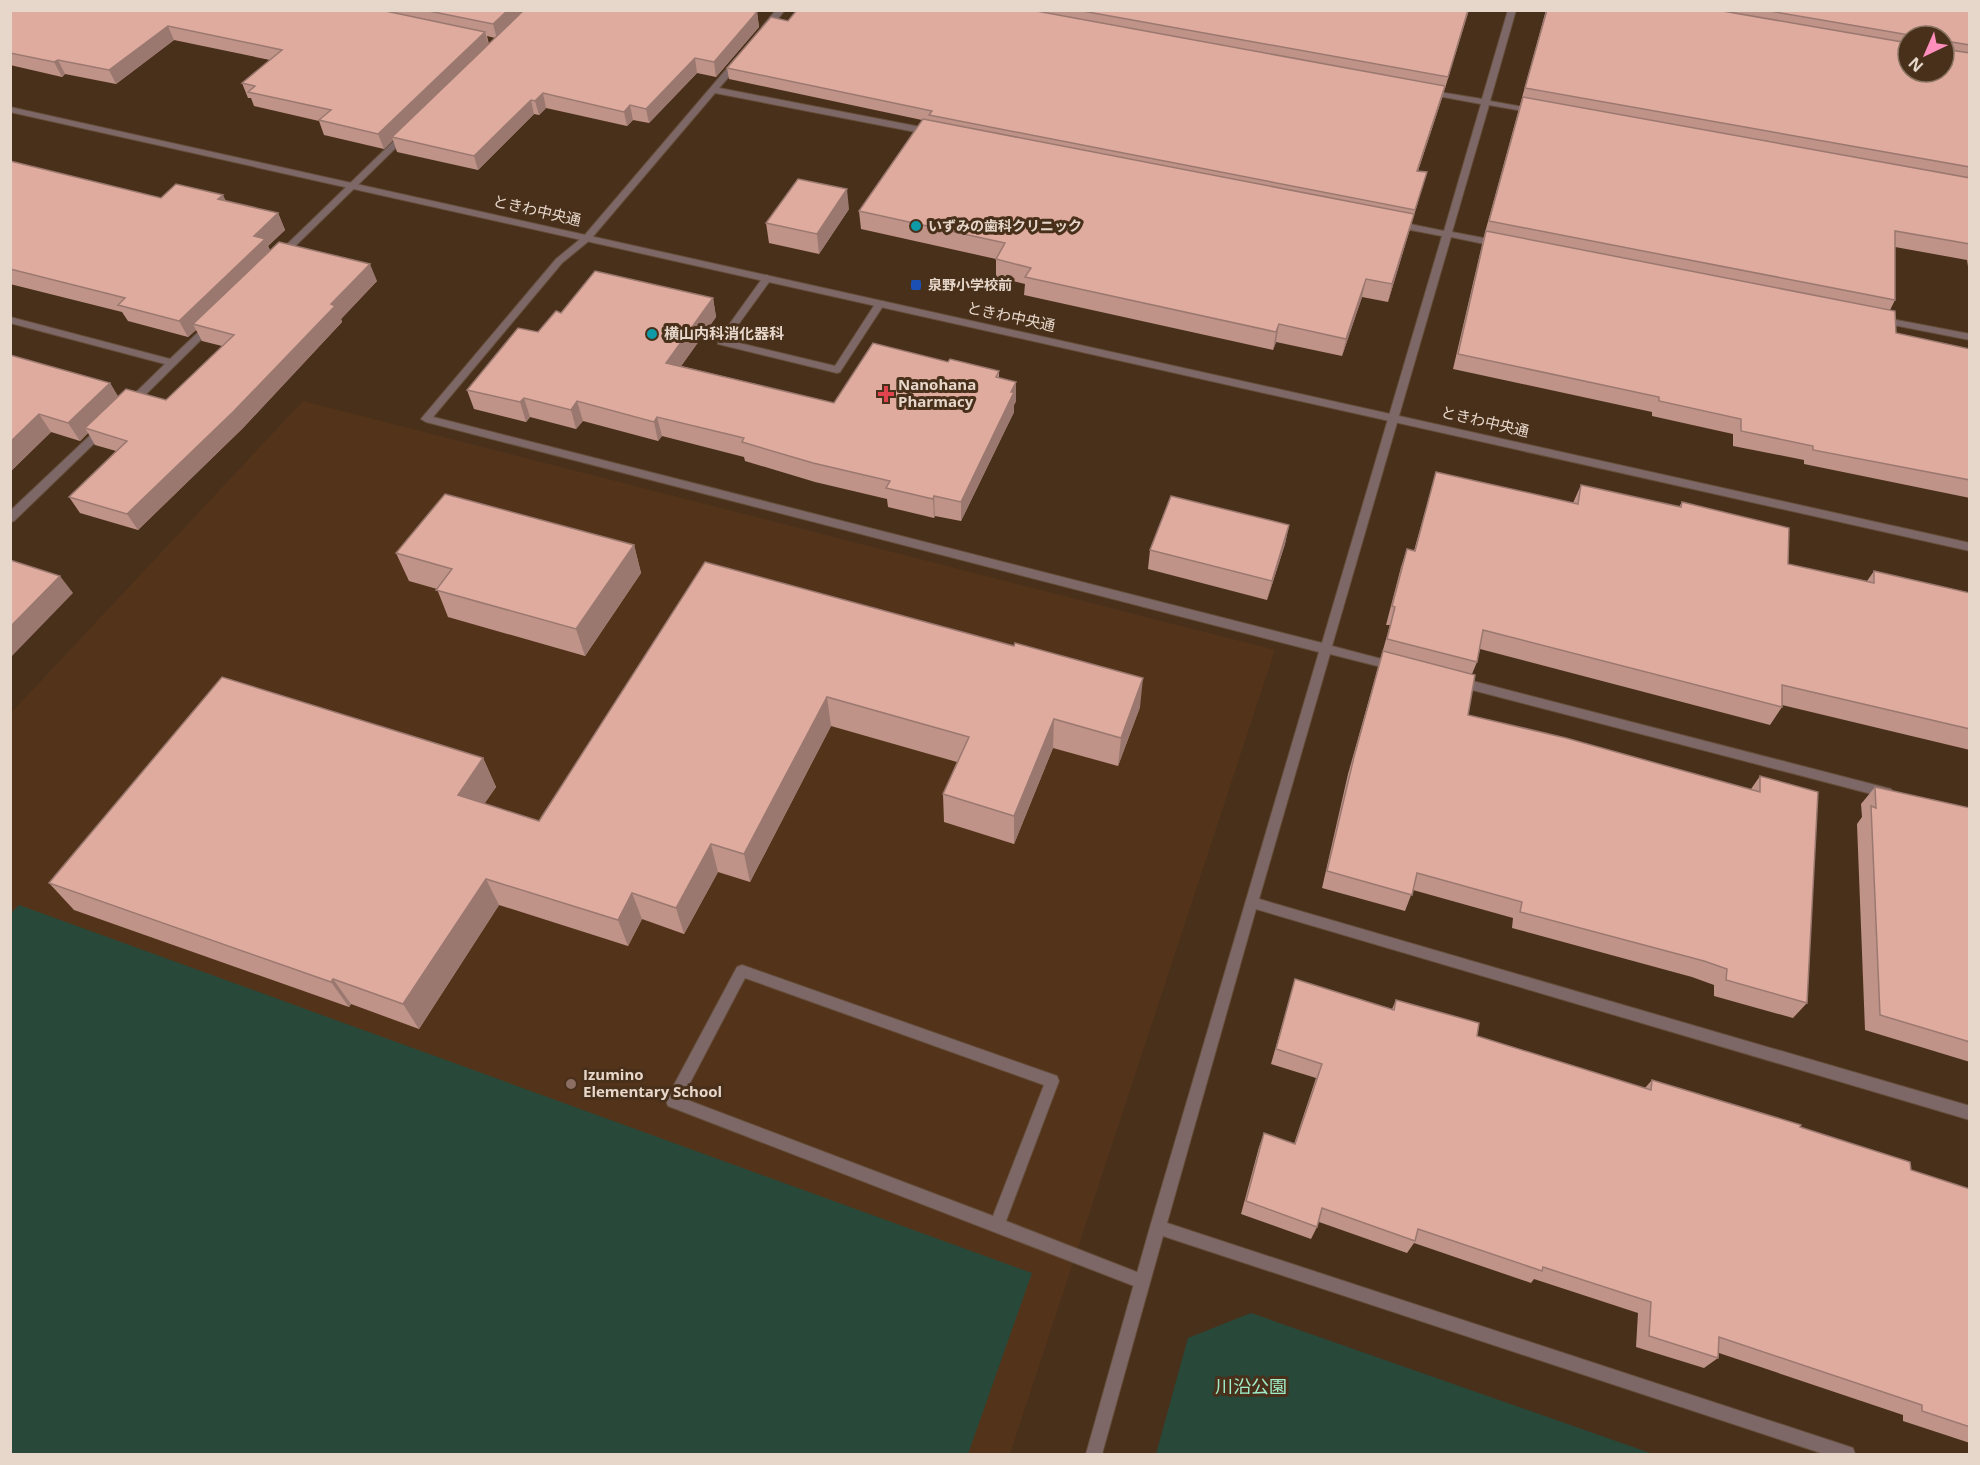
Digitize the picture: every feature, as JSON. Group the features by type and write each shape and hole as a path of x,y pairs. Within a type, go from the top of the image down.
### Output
{"street":[{"path":"759,37 781,10"},
{"path":"1094,1455 1157,1227 1512,10"},
{"path":"744,54 587,238 559,261 426,419 1406,669"},
{"path":"714,90 947,135"},
{"path":"1415,90 1544,113"},
{"name":"ときわ中央通","path":"10,109 1970,547"},
{"path":"271,266 411,130"},
{"path":"1389,223 1505,246"},
{"path":"767,278 721,342 837,370 880,303"},
{"path":"121,412 222,314"},
{"path":"1865,317 1970,337"},
{"path":"10,321 172,363"},
{"path":"10,518 113,420"},
{"path":"1441,678 1900,797"},
{"path":"1252,902 1970,1113"},
{"path":"997,1225 1052,1081 742,971 673,1101 1142,1281"},
{"path":"1157,1227 1847,1455"}],"shaded area":[{"name":"Izumino Elementary School","path":"303,401 1275,650 1010,1454 11,1454 10,714"}],"green space":[{"path":"19,905 1032,1273 968,1454 11,1454 10,914"},
{"name":"川沿公園","path":"1251,1313 1653,1454 1156,1454 1188,1338"}],"building":[{"path":"10,10 381,10 485,32 378,134 319,120 331,110 248,92 255,86 242,83 282,50 168,26 109,70 58,60 54,62 10,53"},
{"path":"424,10 508,10 493,24"},
{"path":"524,10 748,10 757,12 714,62 695,58 646,109 630,105 624,112 543,93 535,101 531,100 474,156 392,137"},
{"path":"797,10 1031,10 1445,86 1417,171 1427,172 1415,210 929,115 932,111 727,68 771,17 788,21"},
{"path":"1077,10 1468,10 1448,77"},
{"path":"1547,10 1717,10 1896,41 1896,84 1956,84 1956,51 1970,53 1970,167 1525,88"},
{"path":"1764,10 1970,10 1970,45 1956,43 1956,24 1896,24 1896,33"},
{"path":"1523,97 1970,178 1970,244 1895,231 1895,300 1489,221"},
{"path":"923,119 1414,214 1392,284 1366,279 1346,339 1279,324 1276,332 1025,277 1031,268 996,259 1005,243 859,211"},
{"path":"10,161 161,198 176,184 223,195 218,199 278,213 254,236 265,239 179,321 118,305 125,298 10,269"},
{"path":"798,179 847,189 817,234 766,223"},
{"path":"1486,231 1895,311 1896,333 1970,349 1970,480 1813,450 1813,446 1741,431 1741,419 1659,401 1659,397 1458,354"},
{"path":"279,242 370,264 331,304 335,306 234,411 127,514 69,497 127,441 85,428 126,389 166,400 234,335 193,324"},
{"path":"595,271 713,298 666,363 834,403 873,343 948,362 950,359 999,371 996,377 1016,382 1011,392 1014,392 961,502 934,496 933,499 886,488 890,481 813,463 742,442 744,438 657,417 654,422 577,401 571,410 524,398 520,402 467,390 518,328 538,332 556,311 561,313"},
{"path":"10,355 110,383 68,423 39,414 10,442"},
{"path":"1436,472 1578,504 1581,485 1681,507 1682,502 1789,528 1788,564 1874,583 1874,571 1970,593 1970,729 1782,685 1782,707 1483,630 1477,662 1387,639 1395,607 1392,606 1407,549 1415,551"},
{"path":"445,494 634,545 576,629 436,590 452,569 396,553"},
{"path":"1171,496 1289,525 1272,581 1150,550"},
{"path":"10,560 60,576 10,627"},
{"path":"705,562 1014,646 1015,643 1143,678 1121,738 1054,719 1014,816 943,794 969,737 827,697 744,854 711,844 676,908 632,893 618,920 486,879 403,1004 333,979 331,982 49,883 222,677 483,758 458,795 539,821"},
{"path":"1383,651 1475,675 1468,715 1566,738 1760,792 1760,776 1818,792 1807,1003 1726,980 1727,969 1704,961 1520,912 1522,902 1417,873 1412,895 1327,871 1354,757"},
{"path":"1875,787 1970,808 1970,1042 1880,1015 1871,806 1876,808"},
{"path":"1295,979 1394,1010 1396,1000 1479,1023 1477,1036 1651,1090 1652,1080 1801,1125 1800,1127 1910,1162 1911,1170 1970,1189 1970,1427 1922,1411 1922,1405 1719,1337 1718,1358 1649,1336 1651,1302 1543,1267 1542,1271 1418,1229 1415,1241 1322,1208 1317,1227 1246,1201 1264,1133 1295,1144 1322,1064 1276,1049"}],"place":[{"name":"いずみの歯科クリニック","path":"916,226"},
{"name":"泉野小学校前","path":"916,285"},
{"name":"横山内科消化器科","path":"652,334"},
{"name":"Nanohana Pharmacy","path":"886,394"},
{"name":"Izumino Elementary School","path":"571,1084"}]}
